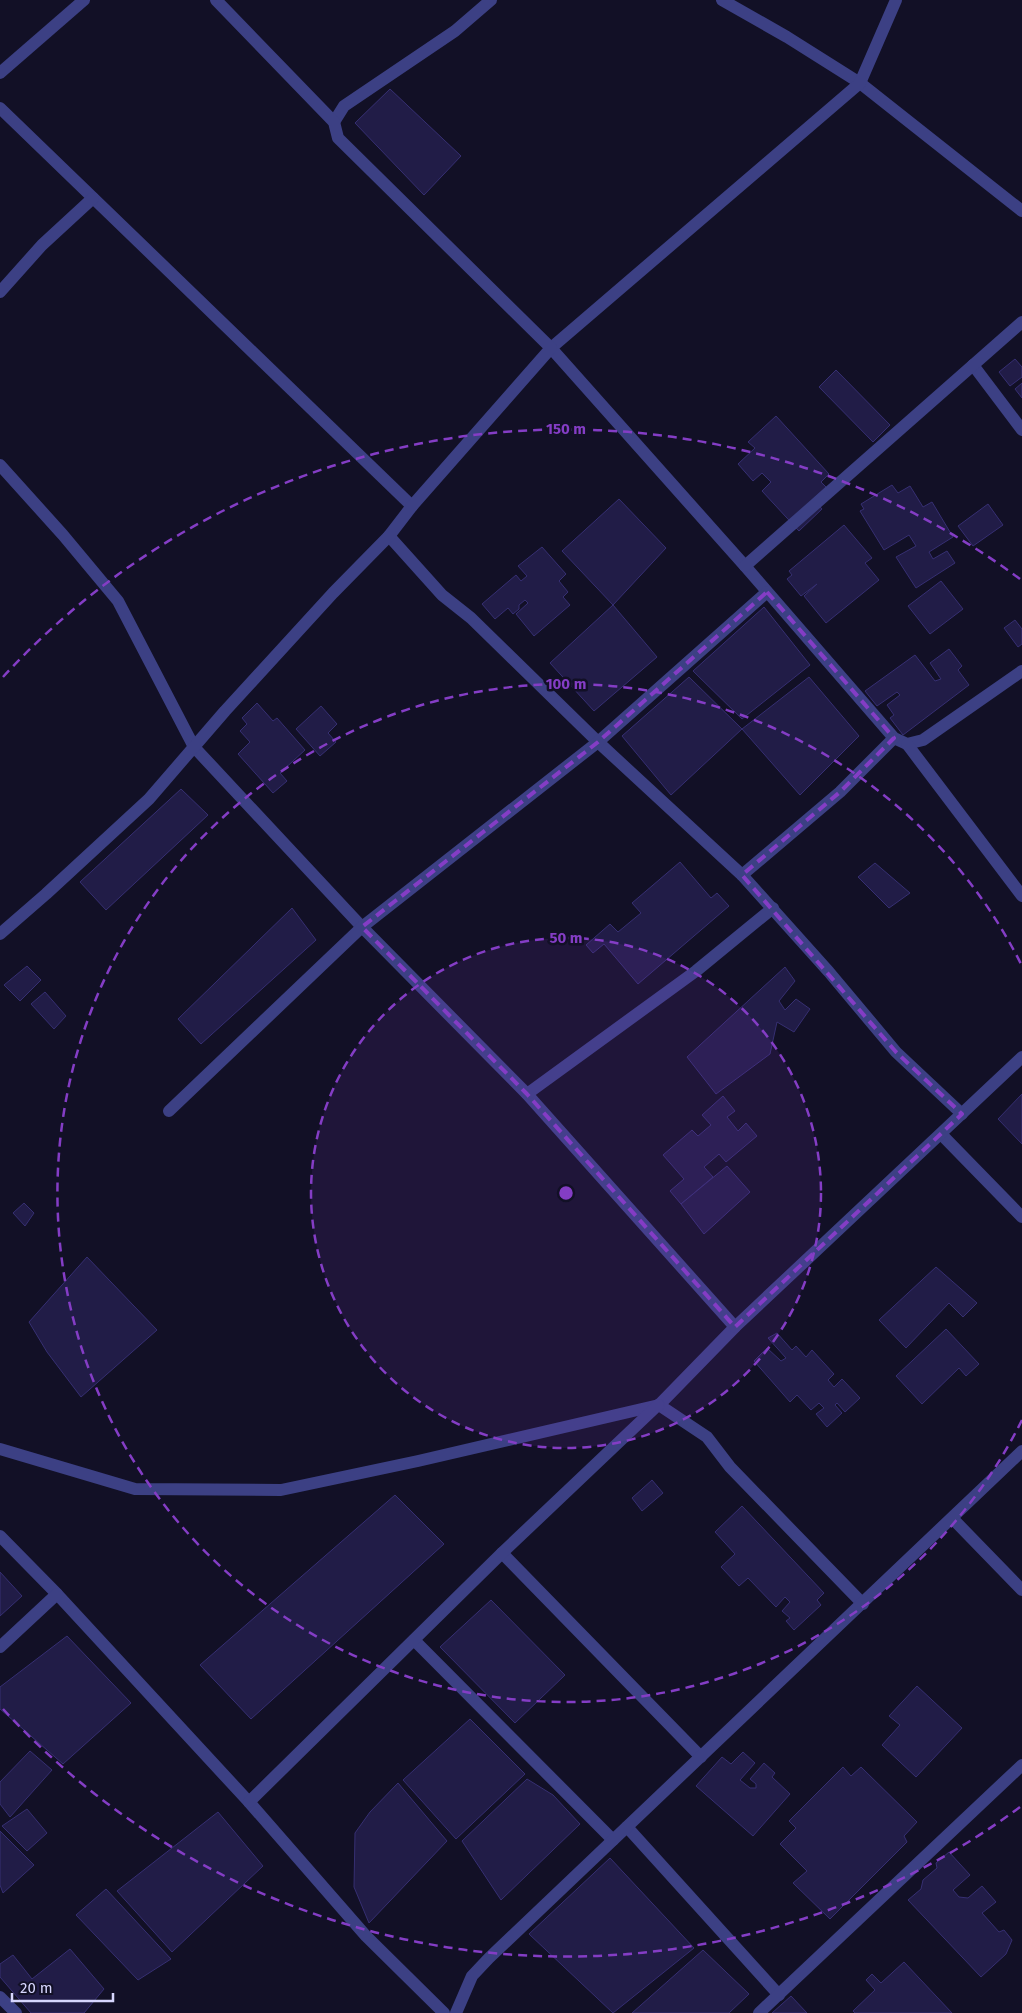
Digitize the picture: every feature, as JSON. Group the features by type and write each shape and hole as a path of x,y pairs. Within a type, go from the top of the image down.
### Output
{"street":[{"path":"0,73 84,0"},
{"path":"216,0 334,122 338,138 551,348 745,566 894,738 907,744 1022,896"},
{"path":"334,122 344,106 455,31 491,0"},
{"path":"722,0 860,83 1022,211"},
{"path":"0,934 39,901 149,799 326,600 389,536 412,506 551,348 860,83 896,0"},
{"path":"0,108 412,506"},
{"path":"0,292 42,244 93,198"},
{"path":"745,566 1022,322"},
{"path":"972,365 1022,430"},
{"path":"0,465 63,535 118,601 194,747 362,927 527,1094 735,1326"},
{"path":"389,536 442,595 470,618 598,742 742,875 773,908 896,1052 962,1114"},
{"path":"170,1111 362,927 598,742 767,592"},
{"path":"907,744 923,740 1022,671"},
{"path":"742,875 840,792 894,738"},
{"path":"527,1094 696,972 773,908"},
{"path":"249,1802 502,1553 659,1405 735,1326 1022,1057"},
{"path":"941,1134 1022,1217"},
{"path":"0,1450 135,1489 281,1490 418,1461 659,1405 706,1437 730,1466 863,1604"},
{"path":"456,2013 472,1976 489,1958 953,1519 1022,1451"},
{"path":"953,1519 1022,1590"},
{"path":"0,1536 57,1594 249,1802 366,1936 444,2013"},
{"path":"502,1553 701,1757"},
{"path":"0,1647 57,1594"},
{"path":"414,1640 613,1840"},
{"path":"759,2013 1022,1765"},
{"path":"627,1827 779,1995"},
{"path":"0,1997 16,2013"}],"highlighted area":[{"path":"767,592 894,738 840,792 742,875 896,1052 962,1114 735,1327 527,1094 362,927 598,742"}],"building":[{"path":"390,89 461,156 424,195 355,123"},
{"path":"1015,359 1022,367 1022,377 1010,386 999,372"},
{"path":"836,370 890,425 873,442 819,387"},
{"path":"1022,383 1022,398 1015,389"},
{"path":"776,416 829,474 821,482 826,487 813,499 822,509 799,531 762,491 771,482 762,473 753,481 738,464 755,448 748,442"},
{"path":"892,485 898,493 910,486 923,507 932,502 953,537 929,552 933,559 947,551 955,563 916,588 896,557 916,546 909,535 884,550 860,511 864,509 861,504"},
{"path":"619,499 666,548 613,605 562,551"},
{"path":"988,504 1003,525 973,546 958,526"},
{"path":"844,525 872,558 865,563 879,580 826,623 804,596 817,584 801,596 787,579 792,575 789,571"},
{"path":"542,547 566,574 559,581 568,592 563,597 570,605 534,636 516,614 528,603 525,600 513,614 508,608 495,619 482,604 516,575 521,581 527,576 518,566"},
{"path":"941,581 963,609 930,634 908,606"},
{"path":"613,605 657,657 594,711 550,663"},
{"path":"764,607 810,665 742,719 693,671"},
{"path":"1015,620 1022,629 1022,644 1018,647 1004,628"},
{"path":"949,649 962,666 958,670 969,685 903,735 890,718 894,715 887,705 900,695 897,692 877,706 865,691 915,655 935,681 941,679 930,663"},
{"path":"689,677 742,729 671,795 622,736"},
{"path":"809,677 859,736 800,795 742,729"},
{"path":"257,703 273,721 277,718 305,750 280,773 287,781 273,793 238,754 250,742 240,731 247,724 242,718"},
{"path":"321,706 337,724 328,733 336,742 320,756 296,729"},
{"path":"181,789 208,815 106,910 80,882"},
{"path":"680,862 711,898 717,893 729,906 638,984 604,944 593,953 586,945 610,924 618,932 641,913 632,903"},
{"path":"875,863 910,893 889,908 858,877"},
{"path":"292,908 316,940 201,1044 178,1019"},
{"path":"27,966 41,980 20,1001 4,985"},
{"path":"785,967 795,981 779,1001 785,1010 796,999 810,1009 794,1032 777,1022 770,1054 716,1094 687,1057"},
{"path":"45,992 66,1016 54,1029 31,1004"},
{"path":"1022,1094 1022,1144 998,1119"},
{"path":"723,1096 735,1111 727,1117 738,1131 746,1123 757,1136 726,1162 719,1154 704,1167 713,1177 681,1204 670,1191 684,1179 663,1155 692,1130 698,1136 711,1125 702,1115"},
{"path":"727,1166 750,1192 704,1234 681,1204"},
{"path":"24,1203 34,1213 25,1226 13,1213"},
{"path":"87,1257 157,1330 81,1397 47,1352 29,1322"},
{"path":"936,1267 977,1303 963,1317 949,1303 906,1348 879,1320"},
{"path":"946,1329 979,1364 966,1376 959,1368 922,1404 896,1376"},
{"path":"777,1333 792,1350 796,1346 806,1357 812,1350 834,1374 828,1380 834,1387 842,1379 860,1398 845,1412 837,1403 835,1405 842,1413 827,1427 816,1414 824,1408 819,1403 811,1410 797,1395 790,1402 754,1361 767,1348 781,1361 786,1358 768,1338"},
{"path":"652,1480 663,1493 642,1511 632,1498"},
{"path":"395,1495 444,1544 251,1719 200,1665"},
{"path":"742,1506 824,1593 817,1600 821,1605 794,1630 786,1621 790,1618 782,1611 790,1602 785,1597 776,1607 748,1578 739,1586 721,1567 735,1554 715,1532"},
{"path":"0,1572 22,1596 0,1616"},
{"path":"491,1600 565,1675 515,1723 440,1647"},
{"path":"67,1636 131,1703 63,1764 0,1709 0,1687"},
{"path":"917,1686 962,1728 916,1777 882,1745 900,1725 889,1716"},
{"path":"470,1719 525,1774 456,1839 403,1780"},
{"path":"30,1751 52,1770 10,1817 0,1804 0,1782"},
{"path":"743,1752 755,1763 740,1780 750,1788 756,1788 756,1784 750,1779 764,1763 775,1773 772,1777 790,1794 753,1836 696,1786 722,1757 731,1764"},
{"path":"843,1767 851,1776 861,1767 917,1822 904,1836 907,1842 830,1919 793,1883 807,1871 780,1844 796,1828 789,1821"},
{"path":"527,1779 553,1795 580,1824 501,1900 462,1841"},
{"path":"398,1783 447,1841 369,1923 354,1887 355,1833 370,1812"},
{"path":"27,1809 47,1833 27,1851 2,1826"},
{"path":"218,1812 263,1866 172,1952 117,1891"},
{"path":"0,1831 34,1865 3,1893 0,1885"},
{"path":"949,1852 970,1875 953,1890 959,1897 968,1898 982,1886 996,1902 982,1913 999,1932 1004,1930 1012,1940 1006,1954 981,1977 908,1900 921,1889 923,1880 937,1868 936,1863"},
{"path":"610,1858 694,1948 613,2013 529,1934"},
{"path":"106,1889 171,1959 138,1980 76,1915"},
{"path":"70,1949 104,1989 84,2013 31,2013 0,1977 0,1964 13,1955 32,1979"},
{"path":"703,1950 749,1994 729,2013 632,2013"},
{"path":"904,1962 952,2013 855,2013 853,2011 875,1990 866,1980 872,1974 881,1983"},
{"path":"791,1996 807,2013 772,2013"}]}
